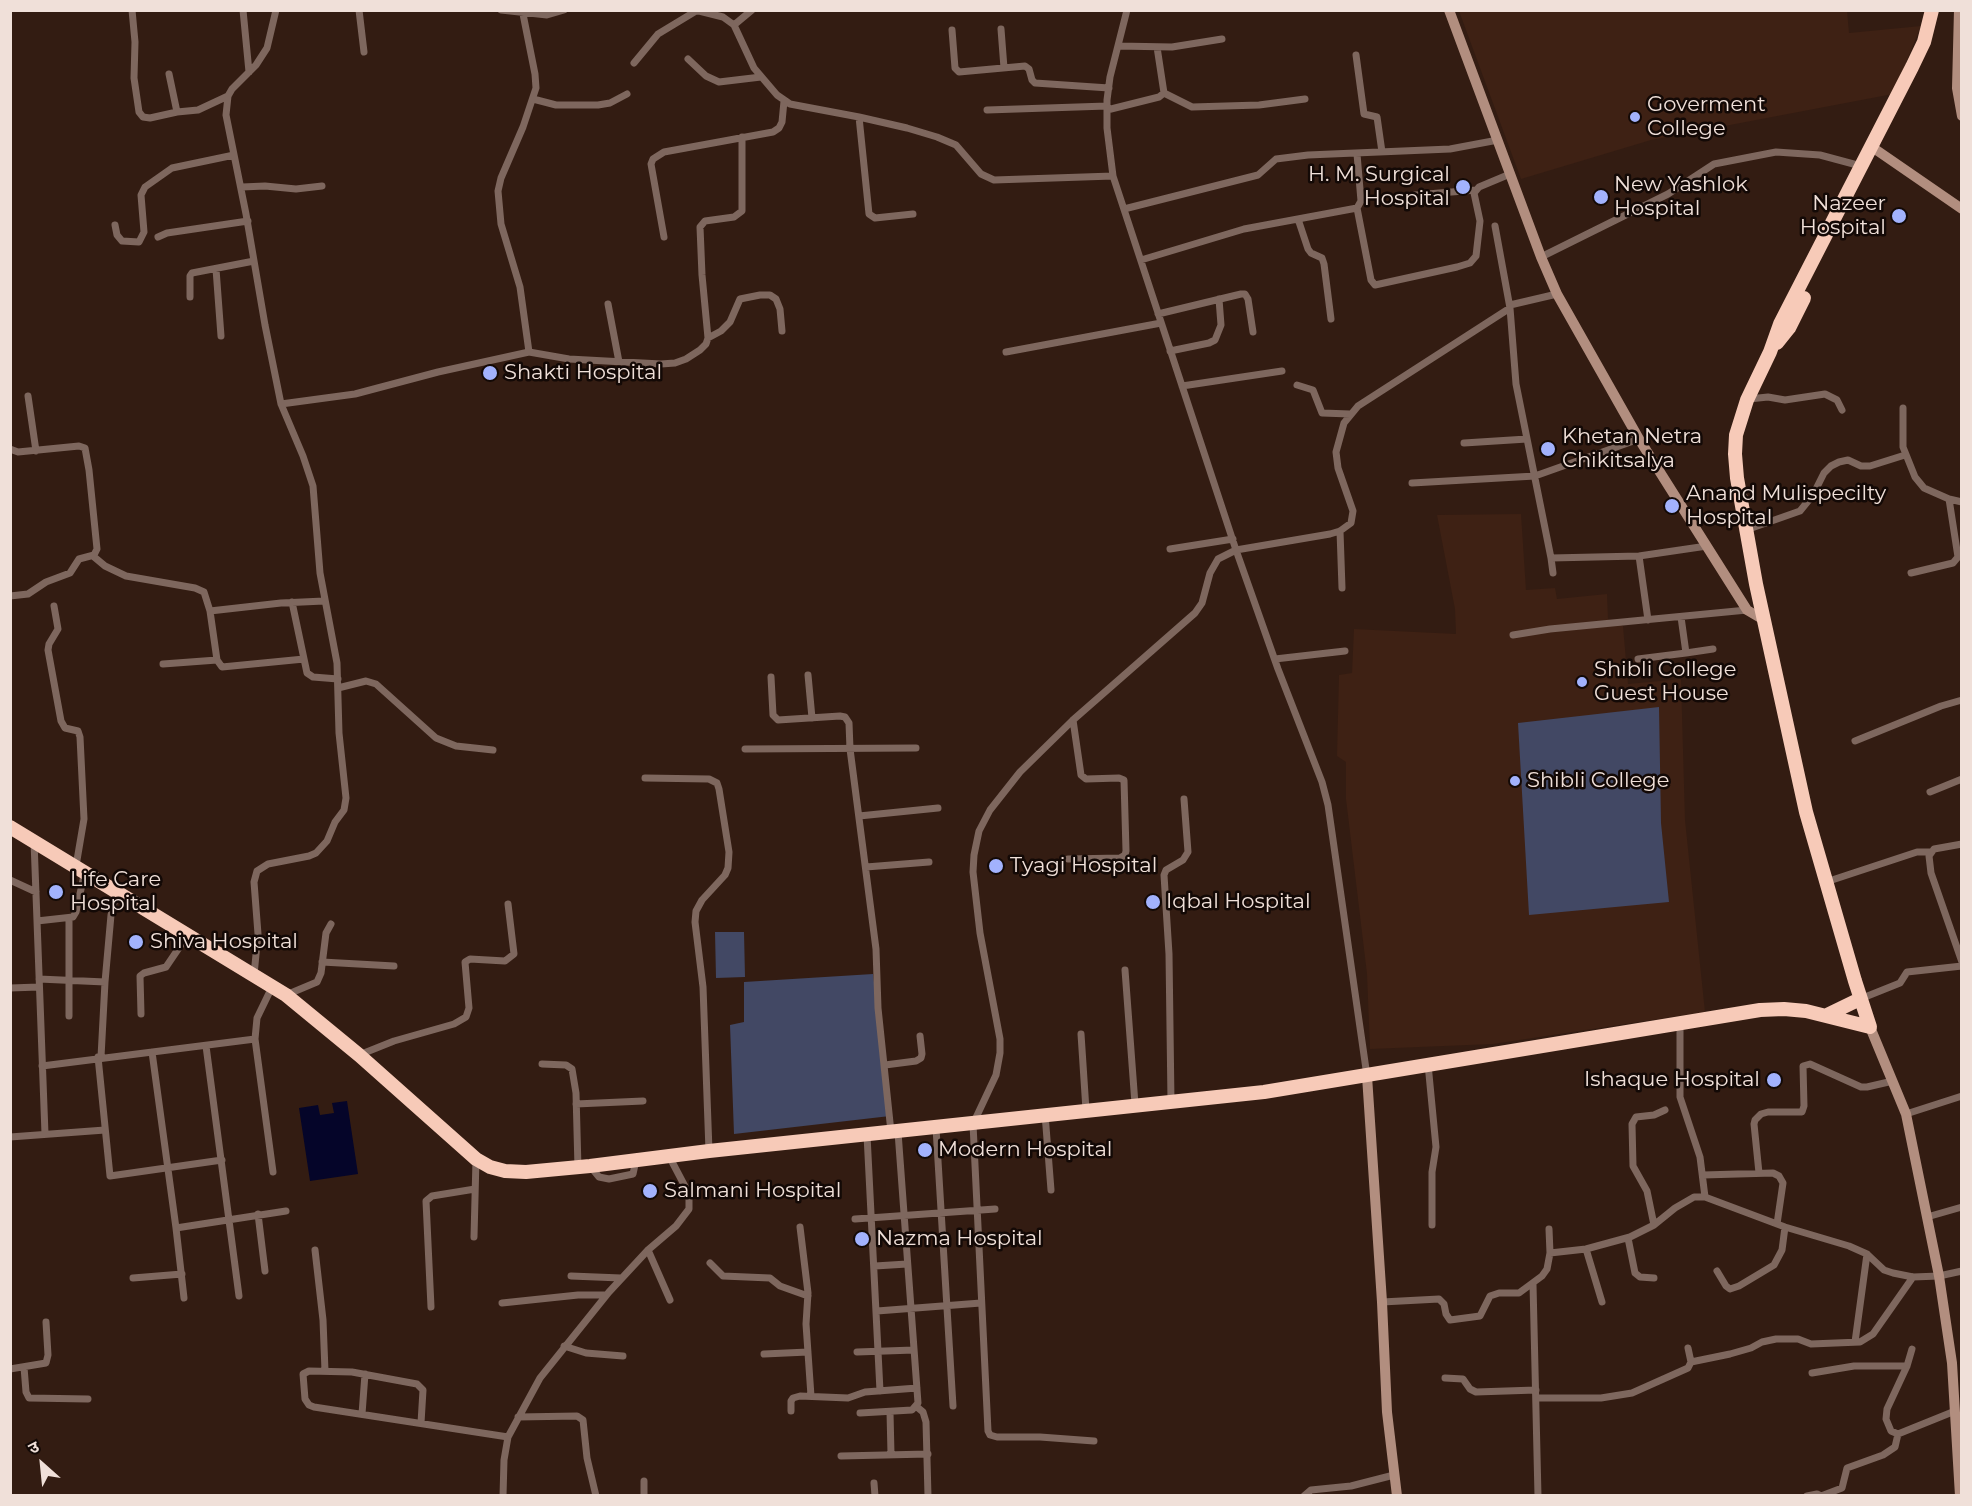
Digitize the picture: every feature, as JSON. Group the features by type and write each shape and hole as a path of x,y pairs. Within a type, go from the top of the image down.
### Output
{"highway":[{"path":"1770,352 1789,328 1875,149 1924,42 1932,10"},
{"path":"1870,1027 1806,812 1746,530 1735,454 1736,435 1747,400 1770,352 1780,324 1861,166 1875,149 1923,64 1933,40 1939,10"},
{"path":"10,826 286,995 476,1159 490,1167 505,1171 526,1172 584,1167 709,1151 973,1124 1044,1114 1264,1092 1760,1010 1784,1009 1827,1016 1870,1027"},
{"path":"1827,1016 1860,999"}],"street":[{"path":"132,10 135,42 134,78 138,112 146,118 205,108 228,96"},
{"path":"243,10 249,72"},
{"path":"254,975 258,943 255,882 257,871 268,864 316,853 327,841 335,822 344,810 346,798 339,733 338,679 334,645 324,602 313,486 281,404 268,344 242,187 226,114 228,96 232,89 249,72 267,48 276,10"},
{"path":"359,10 364,52"},
{"path":"501,10 547,15 564,10"},
{"path":"634,63 658,34 696,10 723,17 734,25 754,68 784,101 796,106 907,128 950,142 961,149 981,174 994,180 1113,176"},
{"path":"734,25 752,10"},
{"path":"1127,10 1109,88 1107,108 1113,176 1236,550 1322,782 1328,805 1367,1076 1382,1302 1386,1412 1397,1496"},
{"path":"1449,10 1541,257 1557,294 1639,439 1747,610 1764,621"},
{"path":"1959,10 1962,116"},
{"path":"523,14 536,88 498,190 501,224 520,287 530,352"},
{"path":"1001,29 1004,68"},
{"path":"952,30 957,71 962,73 1027,67 1032,81 1037,84 1109,88"},
{"path":"1118,46 1172,47 1222,39"},
{"path":"1157,47 1164,93"},
{"path":"1356,54 1364,114 1377,117 1382,152"},
{"path":"688,59 706,76 719,82 761,77"},
{"path":"169,74 177,112"},
{"path":"1164,93 1192,107 1259,105 1305,99"},
{"path":"987,110 1107,108 1159,97 1164,93"},
{"path":"533,99 556,105 598,105 610,103 627,94"},
{"path":"664,237 651,164 653,159 664,152 777,131 782,123 784,101"},
{"path":"859,117 869,214 875,218 913,214"},
{"path":"281,404 355,394 438,372 530,352 569,359 661,364 686,359 700,350 708,338 700,227 705,221 734,217 742,211 742,137"},
{"path":"1124,209 1258,175 1276,159 1308,155 1450,149 1498,140"},
{"path":"1875,149 1962,209"},
{"path":"1541,257 1668,194 1714,164 1776,152 1820,155 1861,166"},
{"path":"1142,260 1244,229 1357,208 1362,201 1357,154"},
{"path":"115,225 117,235 122,241 139,242 144,232 141,195 145,187 172,168 234,155"},
{"path":"1414,195 1476,190 1510,174"},
{"path":"242,187 265,186 296,189 322,186"},
{"path":"1357,208 1371,280 1375,285 1465,266 1473,260 1476,256 1480,226 1474,197 1476,190"},
{"path":"1298,219 1308,249 1322,258 1324,264 1331,319"},
{"path":"158,237 166,233 248,221"},
{"path":"1495,225 1510,308 1516,384 1553,573"},
{"path":"190,297 192,273 254,261"},
{"path":"216,269 221,336"},
{"path":"1158,314 1241,294 1247,296 1253,332"},
{"path":"1094,1441 997,1437 989,1433 973,1124 996,1075 1000,1039 977,909 973,872 976,841 990,810 1003,792 1073,720 1195,613 1202,603 1214,565 1224,555 1236,550 1317,537 1340,531 1352,523 1350,498 1338,468 1336,452 1344,423 1358,406 1510,308 1510,305 1557,294"},
{"path":"708,338 721,331 730,322 740,299 760,295 776,299 780,309 782,332"},
{"path":"1170,351 1215,340 1221,325 1219,299"},
{"path":"608,304 619,362"},
{"path":"1006,352 1161,323"},
{"path":"1182,386 1282,371"},
{"path":"1297,385 1313,390 1322,413 1350,414"},
{"path":"1747,400 1768,397 1785,400 1825,394 1837,400 1842,410"},
{"path":"28,396 36,450"},
{"path":"1903,408 1905,455 1919,483 1924,488 1948,499 1962,502"},
{"path":"1464,443 1527,439"},
{"path":"1412,483 1535,476 1639,439"},
{"path":"10,449 18,452 79,446 87,450 97,549 93,556 79,559 70,573 42,584 32,592 10,597"},
{"path":"1746,530 1800,511 1813,495 1824,473 1839,462 1848,460 1861,466 1870,466 1905,455"},
{"path":"1911,573 1953,563 1959,557 1948,499"},
{"path":"1340,531 1342,588"},
{"path":"1170,549 1233,539"},
{"path":"1551,558 1639,556 1707,546"},
{"path":"93,556 105,566 126,576 201,590 206,596 210,611 217,660 226,668 304,659"},
{"path":"1639,556 1648,620"},
{"path":"210,611 324,602"},
{"path":"292,603 310,676 338,679"},
{"path":"37,921 69,918 73,917 76,912 84,819 80,737 77,730 65,728 61,721 48,650 58,629 54,606"},
{"path":"1513,635 1550,628 1747,610"},
{"path":"1681,617 1686,653"},
{"path":"1638,659 1713,649"},
{"path":"1275,659 1344,651"},
{"path":"163,664 217,660"},
{"path":"808,675 812,718"},
{"path":"771,677 775,718 783,721 845,717 849,723 850,749 876,950 878,1008 903,1216 917,1407"},
{"path":"338,688 366,681 376,684 436,738 456,746 493,750"},
{"path":"1856,741 1941,706 1962,700"},
{"path":"1068,859 1120,858 1125,855 1126,851 1124,780 1119,778 1086,779 1081,775 1073,720"},
{"path":"745,749 916,748"},
{"path":"645,778 709,779 717,783 719,789 730,861 725,875 702,900 696,911 695,922 703,987 709,1151"},
{"path":"1930,792 1962,779"},
{"path":"1171,1101 1169,954 1164,875 1166,870 1183,860 1188,852 1185,799"},
{"path":"859,816 938,808"},
{"path":"34,841 45,1134"},
{"path":"1826,882 1917,852 1931,852 1940,847 1962,844"},
{"path":"1860,999 1900,983 1907,972 1962,964 1931,873 1929,856 1931,852"},
{"path":"866,867 929,862"},
{"path":"10,880 36,892"},
{"path":"117,891 111,915 100,1057 110,1176 222,1160"},
{"path":"358,1055 394,1041 454,1024 466,1017 469,1008 465,962 470,959 506,962 514,954 508,904"},
{"path":"69,918 69,1016"},
{"path":"286,995 317,982 326,933 331,924"},
{"path":"141,1014 140,976 166,967 187,936"},
{"path":"322,962 394,966"},
{"path":"1125,970 1135,1104"},
{"path":"10,988 69,980 105,982"},
{"path":"272,987 257,1018 255,1039 273,1172"},
{"path":"1680,1024 1680,1097 1694,1135 1703,1175 1705,1197"},
{"path":"1870,1027 1906,1114 1914,1144 1949,1333 1958,1398 1955,1411 1960,1496"},
{"path":"1081,1034 1086,1110"},
{"path":"885,1065 916,1061 921,1058 920,1036"},
{"path":"42,1066 255,1039"},
{"path":"206,1046 239,1296"},
{"path":"152,1052 184,1298"},
{"path":"542,1064 569,1065 574,1076 584,1167"},
{"path":"1428,1064 1436,1147 1432,1172 1432,1225"},
{"path":"1758,1173 1755,1120 1761,1114 1768,1112 1802,1112 1804,1106 1803,1066 1810,1064 1861,1087 1893,1081"},
{"path":"1906,1114 1959,1099"},
{"path":"576,1104 643,1101"},
{"path":"1654,1225 1647,1191 1633,1166 1632,1124 1636,1117 1654,1115 1665,1110"},
{"path":"1044,1114 1051,1190"},
{"path":"936,1128 953,1406"},
{"path":"10,1137 105,1130"},
{"path":"867,1135 880,1391"},
{"path":"503,1496 504,1460 508,1437 540,1378 606,1295 648,1250 676,1226 689,1209 689,1194 669,1156"},
{"path":"474,1237 476,1159"},
{"path":"1703,1175 1776,1173 1783,1183 1777,1224"},
{"path":"431,1307 426,1201 432,1196 475,1190"},
{"path":"1550,1253 1586,1249 1628,1238 1654,1225 1675,1208 1694,1197 1705,1197 1785,1227 1849,1246 1866,1254 1884,1270 1913,1277 1939,1276 1962,1271"},
{"path":"1927,1217 1962,1207"},
{"path":"855,1219 995,1209"},
{"path":"176,1228 286,1210"},
{"path":"258,1214 265,1271"},
{"path":"800,1227 808,1296 806,1324 811,1396"},
{"path":"1717,1271 1725,1286 1730,1289 1774,1265 1782,1250 1785,1227"},
{"path":"1382,1302 1439,1299 1444,1304 1450,1320 1475,1318 1483,1312 1491,1296 1499,1293 1520,1293 1542,1276 1547,1269 1550,1253 1549,1229"},
{"path":"1628,1238 1635,1273 1640,1277 1654,1278"},
{"path":"1586,1249 1602,1302"},
{"path":"315,1250 324,1320 325,1371"},
{"path":"648,1250 670,1300"},
{"path":"1856,1342 1866,1254"},
{"path":"710,1263 723,1276 770,1278 780,1286 808,1296"},
{"path":"875,1266 907,1264"},
{"path":"133,1278 182,1274"},
{"path":"571,1276 621,1278"},
{"path":"1690,1362 1730,1354 1751,1348 1762,1341 1776,1339 1798,1339 1811,1344 1856,1342 1873,1334 1913,1277"},
{"path":"1533,1284 1538,1496"},
{"path":"501,1304 578,1294 606,1295"},
{"path":"877,1311 981,1303"},
{"path":"10,1369 46,1363 48,1355 46,1322"},
{"path":"564,1346 586,1353 623,1356"},
{"path":"1445,1377 1463,1379 1470,1389 1476,1392 1601,1398 1623,1396 1685,1371 1690,1362 1688,1348"},
{"path":"1912,1349 1886,1414 1891,1431 1898,1434 1955,1411"},
{"path":"857,1352 914,1350"},
{"path":"764,1354 808,1352"},
{"path":"1812,1373 1854,1366 1907,1366"},
{"path":"24,1367 26,1392 29,1398 88,1399"},
{"path":"420,1423 423,1390 420,1385 365,1374 309,1371 303,1374 305,1399 314,1407 508,1437"},
{"path":"362,1414 365,1374"},
{"path":"791,1411 794,1398 800,1396 848,1398 865,1392 917,1388"},
{"path":"860,1413 912,1410 917,1407"},
{"path":"917,1407 923,1412 926,1422 928,1496"},
{"path":"890,1412 891,1454"},
{"path":"518,1417 577,1416 583,1420 587,1458 596,1496"},
{"path":"1807,1496 1817,1494 1821,1496 1842,1488 1847,1468 1883,1455 1895,1447 1898,1434"},
{"path":"842,1456 928,1454"},
{"path":"1304,1496 1311,1490 1351,1486 1394,1475"},
{"path":"644,1481 644,1496"},
{"path":"874,1483 874,1496"}],"shaded area":[{"name":"Goverment College","path":"1847,10 1849,33 1921,26 1893,94 1651,140 1521,179 1459,11"},
{"name":"Shibli College","path":"1521,514 1526,590 1555,588 1557,599 1607,594 1608,619 1623,626 1628,684 1681,679 1685,820 1705,1012 1493,1044 1370,1049 1367,974 1346,799 1346,762 1337,756 1339,675 1352,673 1354,629 1456,634 1455,609 1437,515"},
{"path":"1659,707 1661,823 1669,902 1529,915 1518,723"},
{"path":"715,932 744,932 745,977 716,978"},
{"path":"873,974 890,1116 734,1134 730,1025 744,1022 744,982"},
{"path":"347,1101 358,1174 310,1181 299,1108 318,1105 320,1115 334,1113 332,1103"}],"place":[{"name":"Goverment College","path":"1635,117"},
{"name":"H. M. Surgical Hospital","path":"1463,187"},
{"name":"New Yashlok Hospital","path":"1601,197"},
{"name":"Nazeer Hospital","path":"1899,216"},
{"name":"Shakti Hospital","path":"490,373"},
{"name":"Khetan Netra Chikitsalya","path":"1548,449"},
{"name":"Anand Mulispecilty Hospital","path":"1672,506"},
{"name":"Shibli College Guest House","path":"1582,682"},
{"name":"Shibli College","path":"1515,781"},
{"name":"Tyagi Hospital","path":"996,866"},
{"name":"Life Care Hospital","path":"56,892"},
{"name":"Iqbal Hospital","path":"1153,902"},
{"name":"Shiva Hospital","path":"136,942"},
{"name":"Ishaque Hospital","path":"1774,1080"},
{"name":"Modern Hospital","path":"925,1150"},
{"name":"Salmani Hospital","path":"650,1191"},
{"name":"Nazma Hospital","path":"862,1239"}]}
